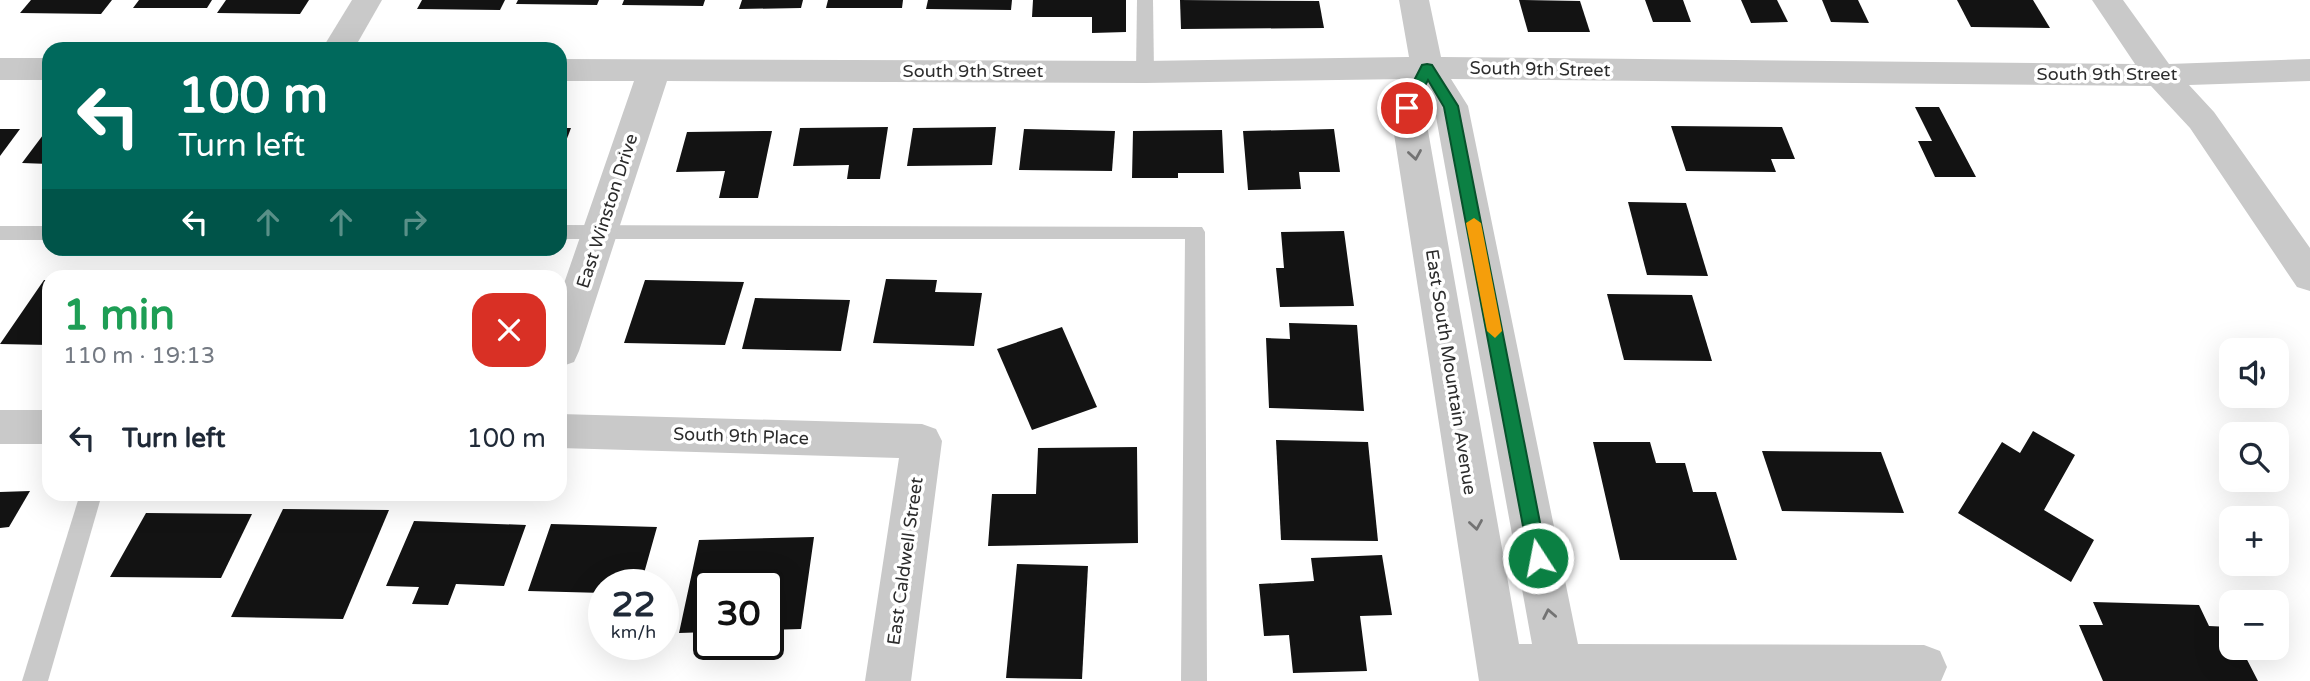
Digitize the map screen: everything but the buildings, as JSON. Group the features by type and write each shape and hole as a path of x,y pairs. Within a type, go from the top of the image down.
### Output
{"street":[{"path":"342,42 367,0"},
{"path":"1414,0 1427,68 1451,106 1560,673"},
{"path":"2107,0 2160,75 2202,120 2310,277"},
{"name":"South 9th Street","path":"567,70 1145,72 1427,68 2160,75 2310,70"},
{"name":"East South Mountain Avenue","path":"1427,68 1407,108 1501,673"},
{"path":"0,69 42,69"},
{"name":"East Winston Drive","path":"567,330 654,70"},
{"path":"0,427 42,426"},
{"name":"South 9th Place","path":"567,431 922,441"},
{"name":"East Caldwell Street","path":"888,681 922,441"},
{"path":"1501,673 1924,667"}],"lane":[{"path":"1145,0 1145,72"},
{"path":"567,232 1195,232 1194,681"},
{"path":"0,233 42,233"},
{"path":"35,681 90,501"}],"slow traffic":[{"path":"1474,223 1495,331"}],"route":[{"path":"1407,108 1427,68 1451,106 1538,558"}]}
